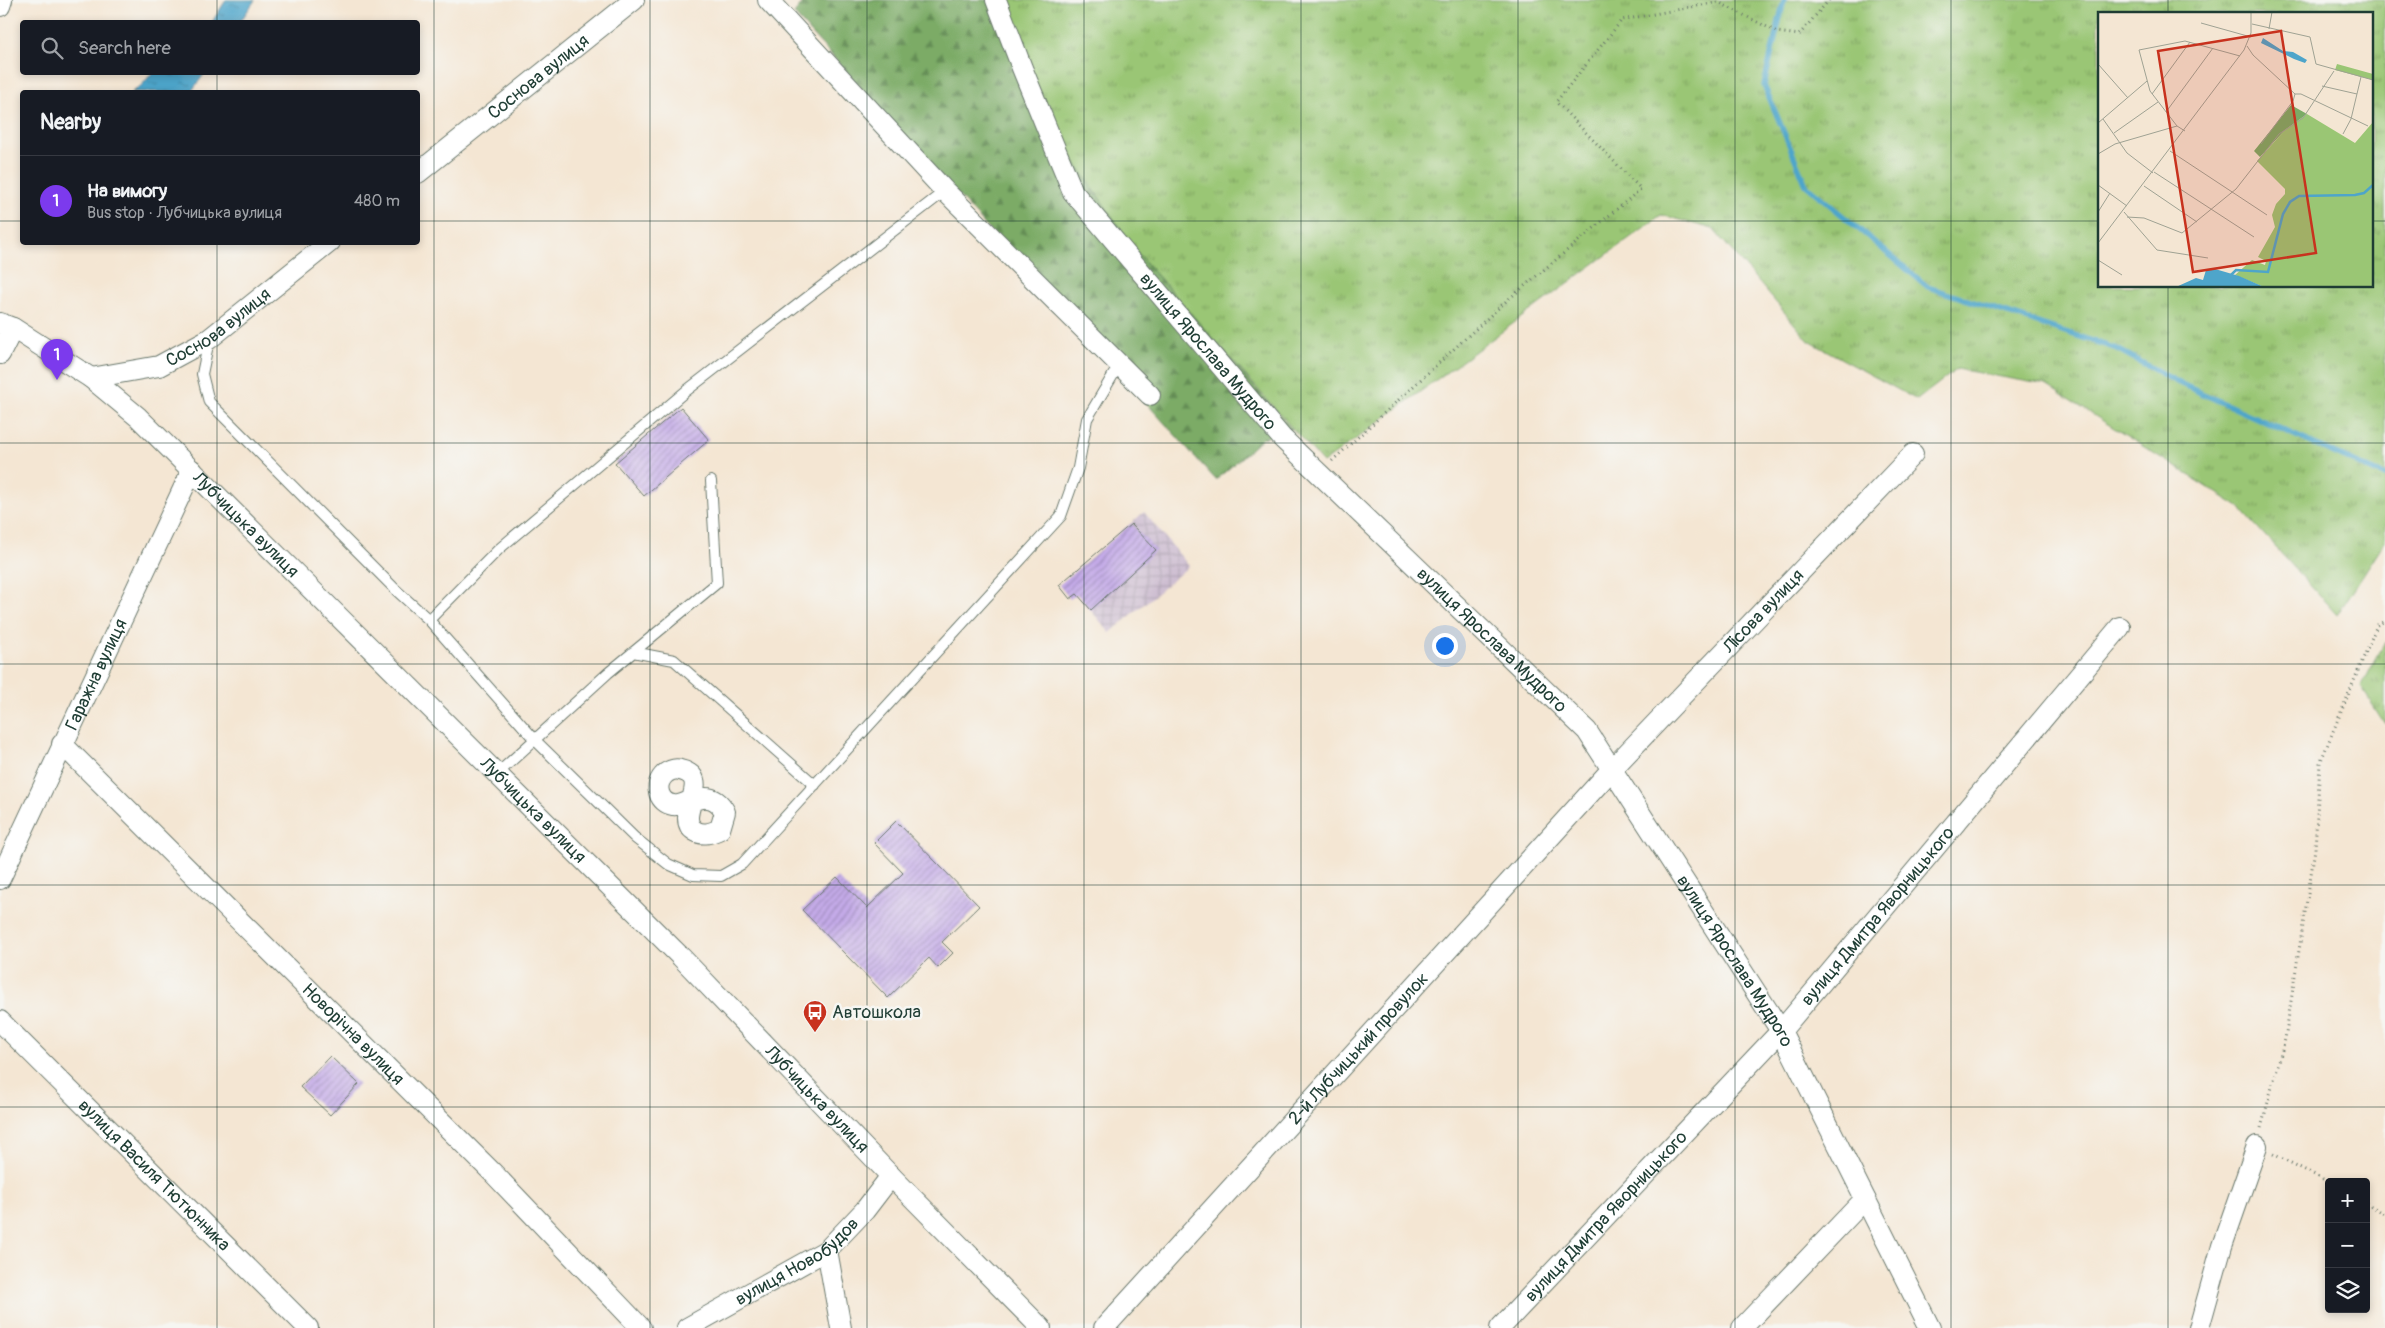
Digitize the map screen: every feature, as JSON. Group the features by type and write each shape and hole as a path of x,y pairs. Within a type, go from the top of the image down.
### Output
{"street":[{"path":"0,6 2,0"},
{"name":"Соснова вулиця","path":"420,171 634,0"},
{"path":"768,0 944,191 1150,395"},
{"name":"вулиця Ярослава Мудрого","path":"996,0 1022,68 1074,192 1282,438 1587,731 1781,1031 1930,1328"},
{"name":"Соснова вулиця","path":"91,378 159,366 209,339 326,245"},
{"path":"0,354 6,326"},
{"name":"Лубчицька вулиця","path":"6,326 91,378 138,417 681,957 1040,1328"},
{"name":"Лісова вулиця","path":"1612,769 1913,454"},
{"name":"Гаражна вулиця","path":"0,879 192,470"},
{"name":"вулиця Дмитра Яворницького","path":"1500,1328 1781,1031 2120,627"},
{"name":"Новорічна вулиця","path":"62,744 494,1174 641,1328"},
{"name":"2-й Лубчицький провулок","path":"1104,1328 1612,769"},
{"name":"вулиця Василя Тютюнника","path":"0,1021 308,1328"},
{"path":"2199,1328 2222,1246 2257,1146"},
{"name":"вулиця Новобудов","path":"687,1328 827,1250 865,1210 891,1176"},
{"path":"1742,1328 1865,1199"},
{"path":"827,1250 841,1328"}],"lane":[{"path":"429,620 499,549 686,391 944,191"},
{"path":"209,339 202,374 209,402 397,592 429,620 536,740 635,838 668,864 693,875 721,876 742,864 1061,516 1078,468 1087,419 1119,364"},
{"path":"497,774 633,652 717,583 711,481"},
{"path":"633,652 674,660 815,785"}],"path":[{"path":"1319,473 1504,303 1641,189 1556,102 1622,20 1718,2 1776,32 1799,35 1829,0"},
{"path":"2325,1180 2257,1146 2285,1039 2315,849 2320,762 2377,625 2385,621"},
{"path":"2370,1205 2385,1214"}],"shaded area":[{"path":"1144,512 1189,566 1110,633 1077,594 1070,599 1059,585"}],"green space":[{"path":"805,0 1007,0 1047,121 1135,250 1291,429 1263,438 1216,480 794,14"},
{"path":"1007,0 2385,0 2385,541 2337,615 2239,507 2046,385 1957,369 1917,400 1809,341 1713,229 1661,215 1323,463 1135,250 1047,121"},
{"path":"2385,642 2385,724 2361,687"}],"water":[{"path":"226,0 255,0 241,20 213,20"},
{"path":"150,75 204,75 192,90 135,90"}],"building":[{"path":"681,407 709,440 644,496 615,463"},
{"path":"1131,524 1156,550 1091,610 1077,594 1070,599 1059,585"},
{"path":"896,821 979,906 942,942 953,953 938,968 929,958 888,998 802,910 837,877 867,908 903,873 874,843"},
{"path":"330,1056 359,1084 330,1115 300,1087"}],"waterway":[{"path":"1784,0 1764,85 1806,185 1928,287 2117,349 2179,383 2385,476"}],"place":[{"name":"На вимогу","path":"57,380"},
{"name":"Автошкола","path":"815,1033"}]}
